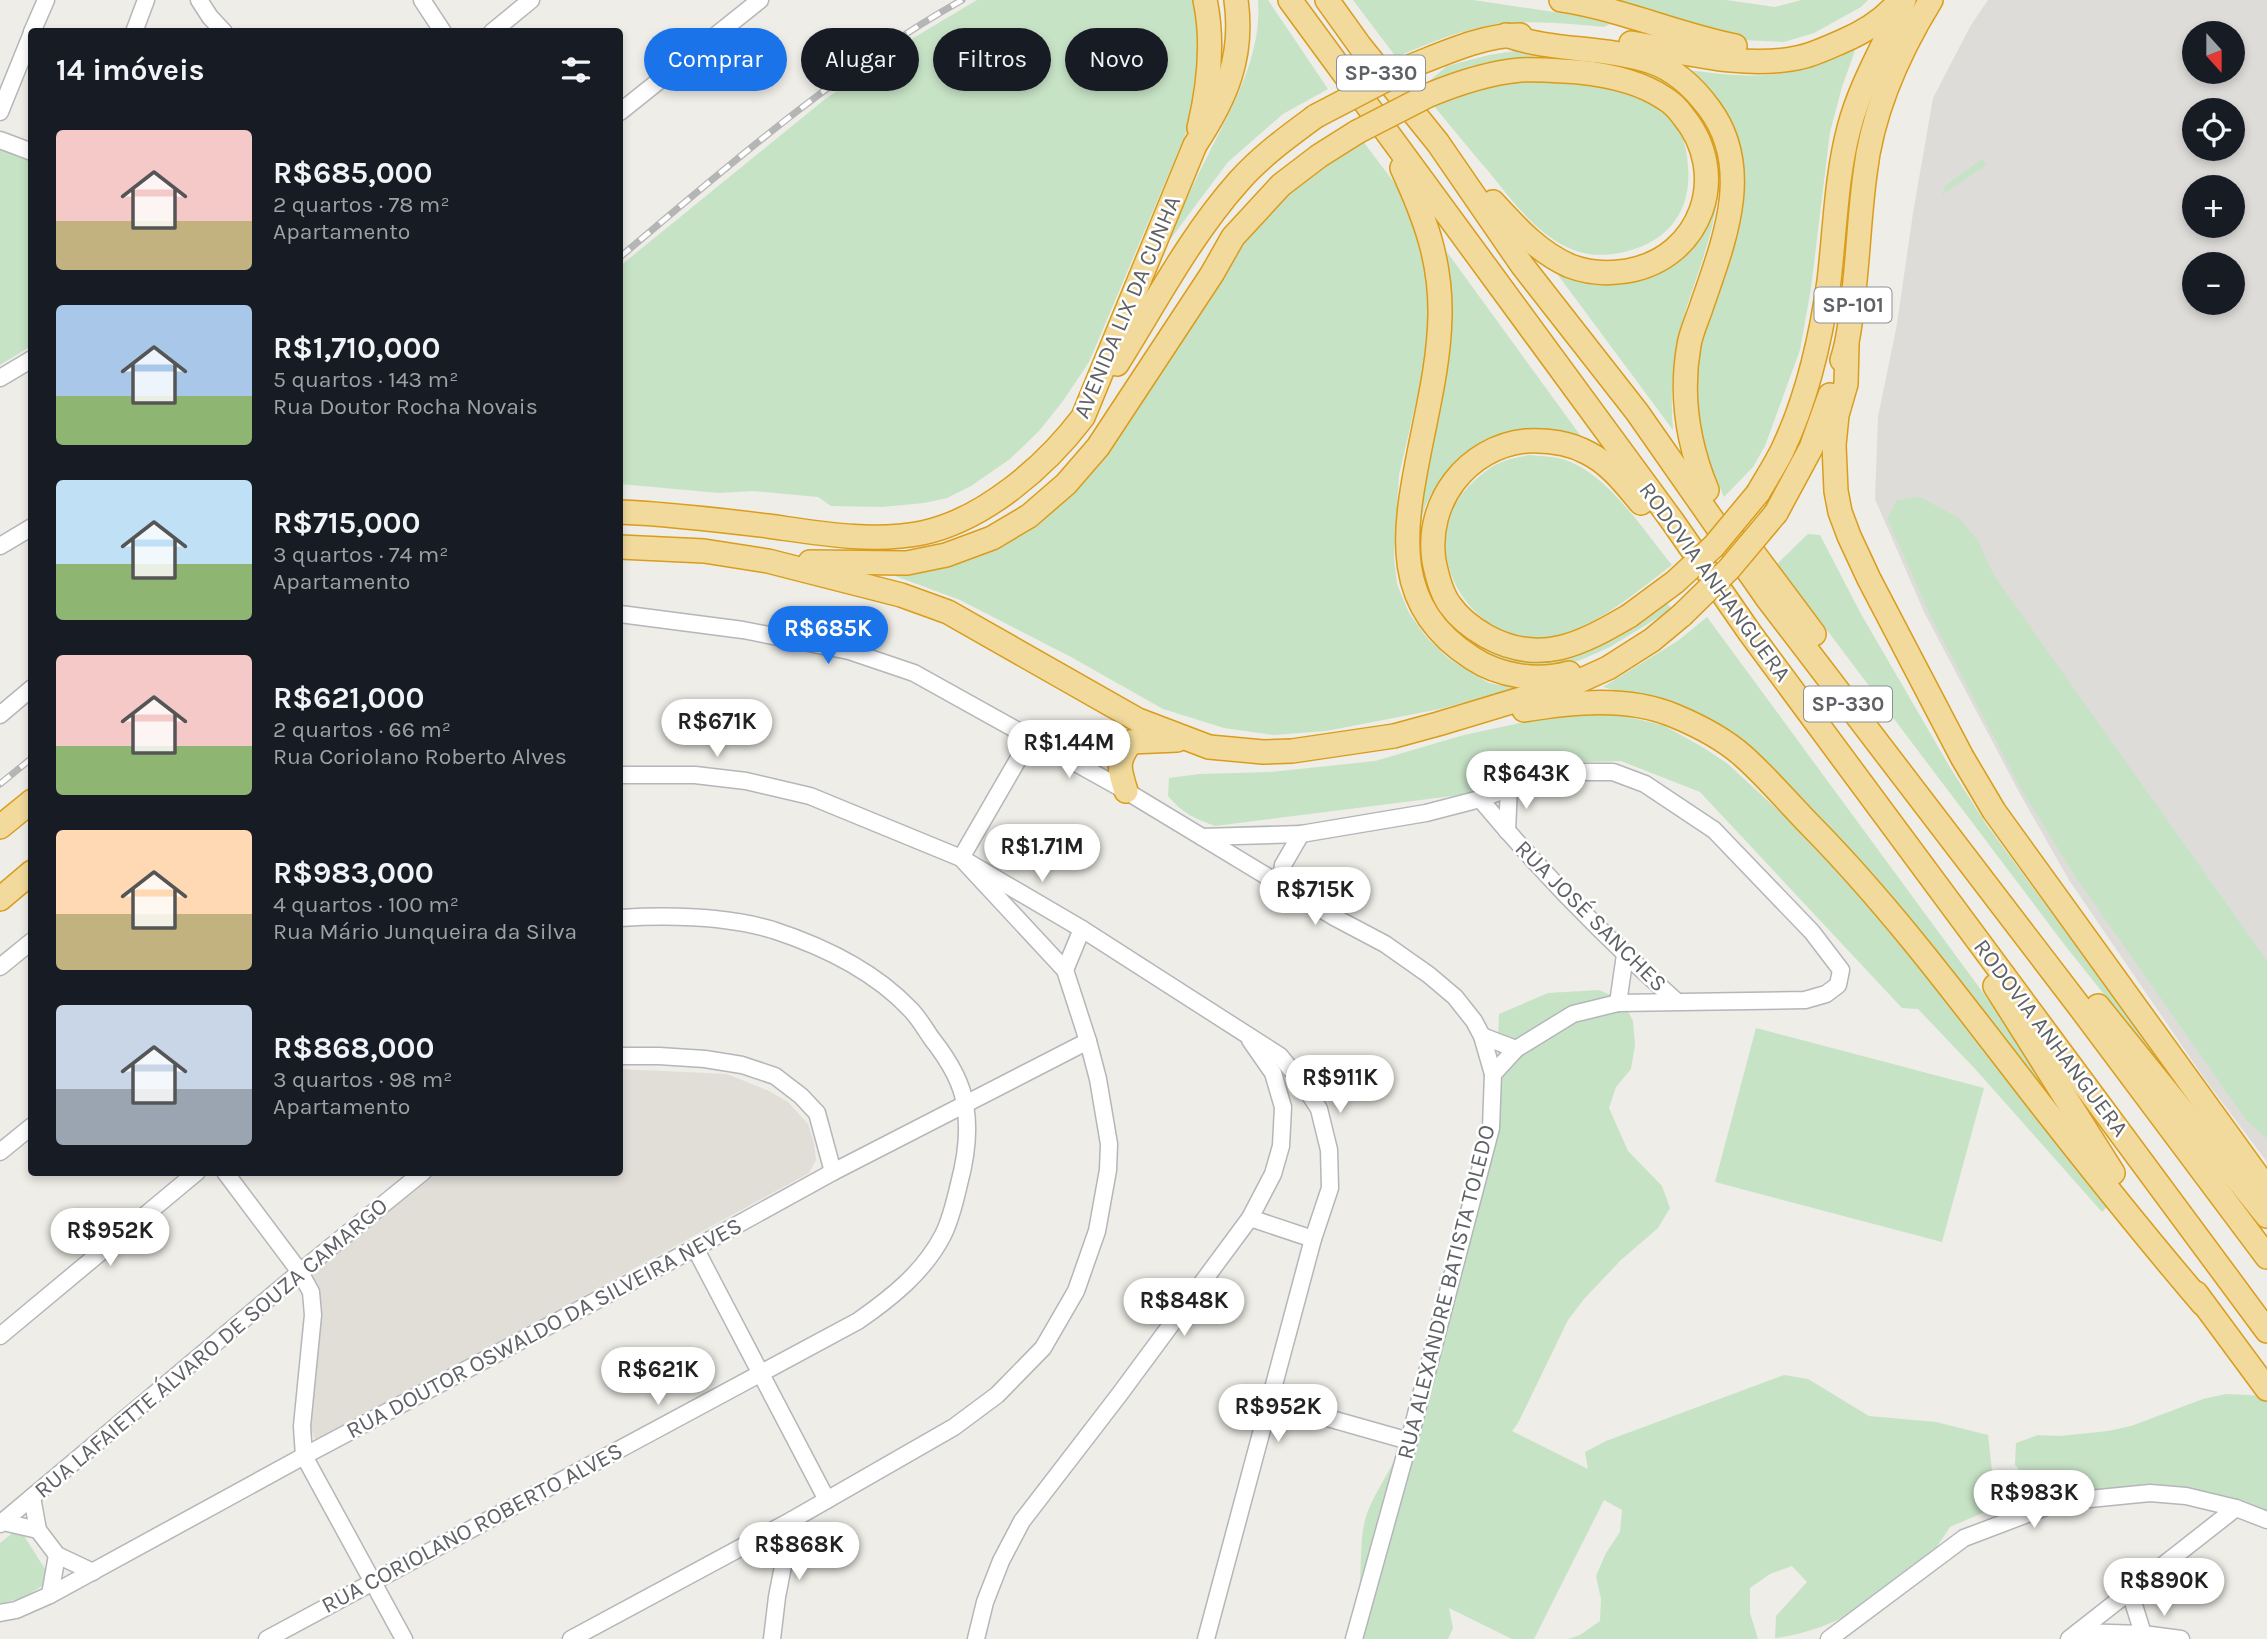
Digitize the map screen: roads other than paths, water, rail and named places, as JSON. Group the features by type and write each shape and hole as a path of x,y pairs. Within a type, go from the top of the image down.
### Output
{"highway":[{"path":"1195,145 1204,108 1210,52 1205,0"},
{"name":"AVENIDA LIX DA CUNHA","path":"623,512 875,538 922,533 980,509 1042,462 1083,417 1195,145 1218,110 1233,68 1239,19 1236,0"},
{"name":"RODOVIA ANHANGUERA","path":"1290,0 1673,522 1750,633 2267,1331"},
{"name":"RODOVIA ANHANGUERA","path":"1327,0 1360,47 1438,143 1522,265 1637,412 1767,598 2080,1006 2267,1257"},
{"path":"1561,0 1596,5 1708,41 1746,49 1791,48 1856,35"},
{"path":"1083,417 1200,231 1238,182 1259,160 1316,116 1414,65 1449,51 1506,35 1576,36 1764,62 1798,58 1856,35 1902,0"},
{"path":"1750,633 1616,472 1589,453 1565,443 1542,440 1510,443 1486,453 1466,467 1451,483 1435,522 1432,546 1436,571 1448,603 1477,630 1501,644 1525,650 1558,650 1595,636 1629,616 1675,582 1714,546 1758,493 1782,451 1798,410 1819,335 1849,129 1860,93 1872,64 1891,32 1902,0"},
{"name":"SP-101","path":"1652,640 1729,569 1776,513 1811,448 1847,345 1858,264 1865,173 1874,125 1906,46 1931,0"},
{"path":"1506,35 1525,42 1653,62 1697,92 1716,117 1727,143 1733,171 1733,196 1724,236 1689,342 1686,374 1687,421 1698,467 1707,490"},
{"path":"768,561 867,564 907,562 946,555 992,538 1029,516 1066,484 1098,447 1212,274 1233,237 1281,185 1357,132 1429,95 1465,81 1520,70 1592,74 1635,83 1665,98 1685,118 1701,145 1706,165 1707,188 1696,222 1679,246 1658,261 1635,269 1611,273 1592,272 1571,266 1549,255 1528,239 1438,143"},
{"path":"1382,124 1423,214 1438,274 1440,313 1436,363 1407,526 1408,562 1425,612 1454,647 1498,672 1525,676 1559,676 1590,667 1652,640"},
{"path":"1847,345 1846,384 1837,415 1834,445 1836,491 1849,536 1869,579 1962,757 1994,811 2267,1189"},
{"path":"1637,412 1707,490 2050,945 2267,1216"},
{"path":"623,547 704,551 768,561 901,595 948,612 1138,720 1209,747 1263,752 1292,751 1394,736 1438,724 1577,682 1608,668 1652,640"},
{"path":"1438,724 1561,704 1601,702 1632,705 1675,716 1717,737 1743,756 1876,896 1962,1001 2150,1242 2203,1304"},
{"path":"1031,737 1088,753 1106,752 1131,742 1190,740"},
{"path":"1126,791 1120,772 1121,756 1131,742"},
{"path":"0,827 28,804"},
{"path":"1897,831 1937,901 1985,969 2093,1144 2203,1304 2267,1389"},
{"path":"0,899 28,875"}],"street":[{"path":"34,28 46,0"},
{"path":"136,28 146,0"},
{"path":"199,0 220,28"},
{"path":"422,0 440,28"},
{"path":"497,28 531,0"},
{"path":"623,110 761,0"},
{"path":"0,112 28,42"},
{"path":"0,140 28,150"},
{"path":"0,378 28,361"},
{"path":"0,546 28,529"},
{"name":"RUA ALEXANDRE BATISTA TOLEDO","path":"623,614 743,630 849,651 914,673 1126,791 1334,918 1385,944 1455,997 1474,1021 1482,1036 1493,1074 1491,1128 1354,1639"},
{"path":"0,715 28,691"},
{"path":"961,858 1031,737"},
{"path":"1202,837 1301,834 1426,813 1480,799 1543,776 1614,772 1645,784 1714,830 1812,932 1841,970 1838,985 1826,994 1805,1000 1618,1003 1573,1014 1516,1049 1493,1074"},
{"path":"623,775 695,775 746,781 810,796 961,858 1082,929 1280,1056 1320,1109 1329,1150 1330,1188 1313,1239 1206,1639"},
{"path":"1507,831 1509,787"},
{"name":"RUA JOSÉ SANCHES","path":"1480,799 1507,831 1625,954 1676,1001"},
{"path":"1280,884 1283,865 1301,834"},
{"path":"571,1639 792,1520 954,1427 997,1395 1043,1348 1076,1291 1097,1231 1108,1170 1109,1144 1098,1079 1088,1041 1065,970 961,858"},
{"path":"623,918 708,918 772,930 834,954 873,977 911,1010 944,1054 965,1103"},
{"path":"1065,970 1082,929"},
{"path":"0,967 28,944"},
{"path":"1618,1003 1625,954"},
{"path":"976,1639 985,1602 1001,1560 1022,1521 1250,1218 1273,1174 1281,1146 1283,1107 1273,1073 1244,1032"},
{"path":"1482,1036 1516,1049"},
{"name":"RUA DOUTOR OSWALDO DA SILVEIRA NEVES","path":"0,1614 50,1595 833,1172 1088,1041"},
{"path":"623,1056 705,1059 742,1065 775,1076 801,1096 817,1113 833,1172"},
{"name":"RUA CORIOLANO ROBERTO ALVES","path":"267,1639 858,1321 891,1297 917,1272 943,1235 963,1170 967,1143 965,1103"},
{"path":"0,1152 28,1129"},
{"path":"0,1336 192,1176"},
{"path":"228,1176 300,1272 311,1292 313,1315 302,1426 304,1456 404,1639"},
{"name":"RUA LAFAIETTE ÁLVARO DE SOUZA CAMARGO","path":"1,1523 418,1176"},
{"path":"1250,1218 1313,1239"},
{"path":"695,1248 827,1500"},
{"path":"1271,1402 1409,1441"},
{"path":"1829,1639 1964,1538 2059,1502 2150,1493 2186,1496 2236,1508 2267,1520"},
{"path":"32,1497 38,1530 57,1555 93,1572"},
{"path":"2074,1636 2236,1508"},
{"path":"772,1639 792,1520"},
{"path":"1,1523 38,1530"},
{"path":"50,1595 57,1555"},
{"path":"2130,1592 2143,1634"},
{"path":"1360,1620 1367,1639"},
{"path":"2074,1636 2143,1634 2180,1639"}],"railway":[{"path":"623,254 743,154 828,88 916,27 962,0"},
{"path":"0,784 28,761"}]}
